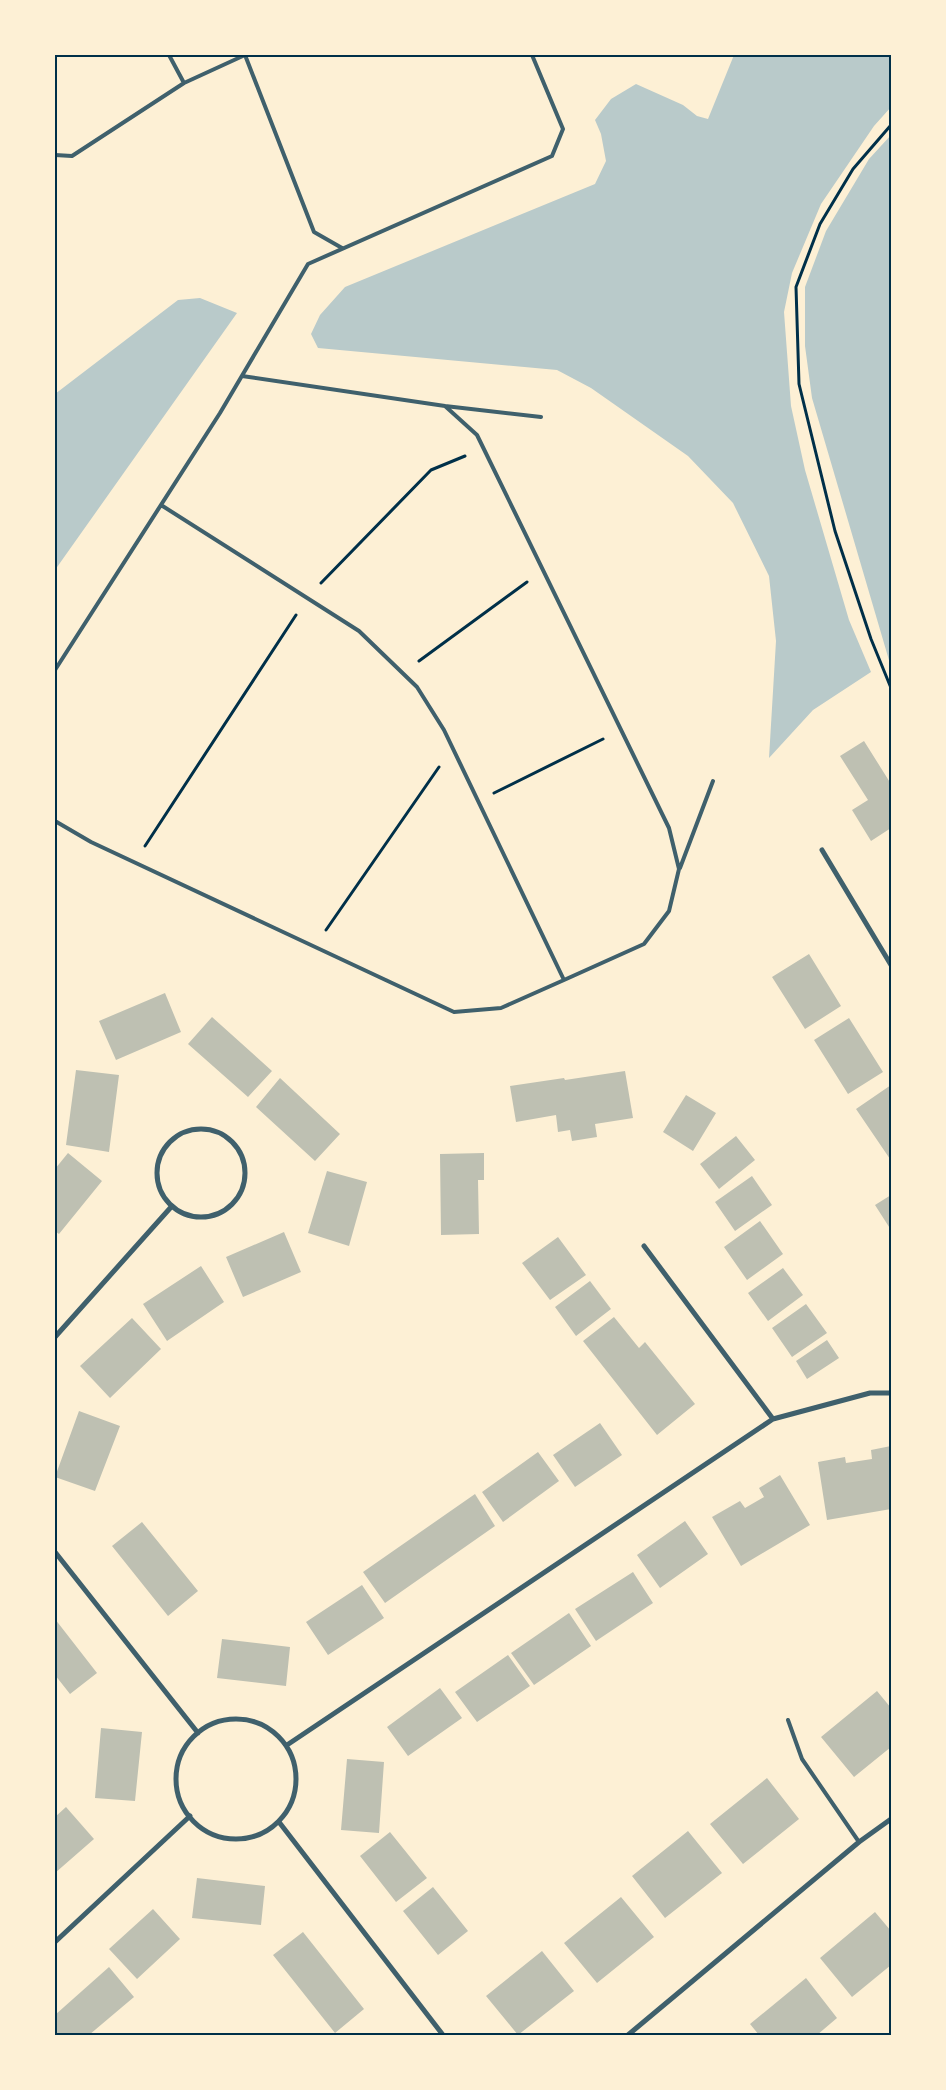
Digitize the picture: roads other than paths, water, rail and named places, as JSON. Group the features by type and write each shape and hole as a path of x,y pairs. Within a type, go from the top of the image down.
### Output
{"street":[{"path":"822,850 891,965"},
{"path":"204,1129 218,1132 231,1140 240,1153 245,1167 245,1183 239,1197 228,1208 215,1215 200,1217 184,1214 172,1206 163,1196 158,1183 157,1170 160,1157 166,1145 176,1137 189,1131 204,1129"},
{"path":"55,1337 172,1206"},
{"path":"644,1246 773,1419"},
{"path":"287,1745 773,1419 870,1393 891,1393"},
{"path":"55,1552 198,1733"},
{"path":"245,1718 265,1725 287,1745 296,1764 297,1785 291,1805 279,1822 263,1834 242,1840 221,1838 202,1829 183,1809 176,1789 176,1768 188,1741 198,1733 204,1727 224,1719 245,1718"},
{"path":"55,1942 190,1816"},
{"path":"628,2035 859,1842 891,1819"},
{"path":"279,1822 443,2035"}],"lane":[{"path":"169,55 184,83"},
{"path":"55,155 72,156 184,83 245,55 314,232 342,248"},
{"path":"55,670 242,376 308,264 552,156 564,129 532,55"},
{"path":"242,376 541,418"},
{"path":"445,406 477,434 669,828 679,869"},
{"path":"161,505 359,631 417,687 452,748 564,980"},
{"path":"55,821 91,842 454,1012 501,1008 644,944 669,911 679,869 713,781"},
{"path":"788,1720 802,1759 859,1842"}]}
